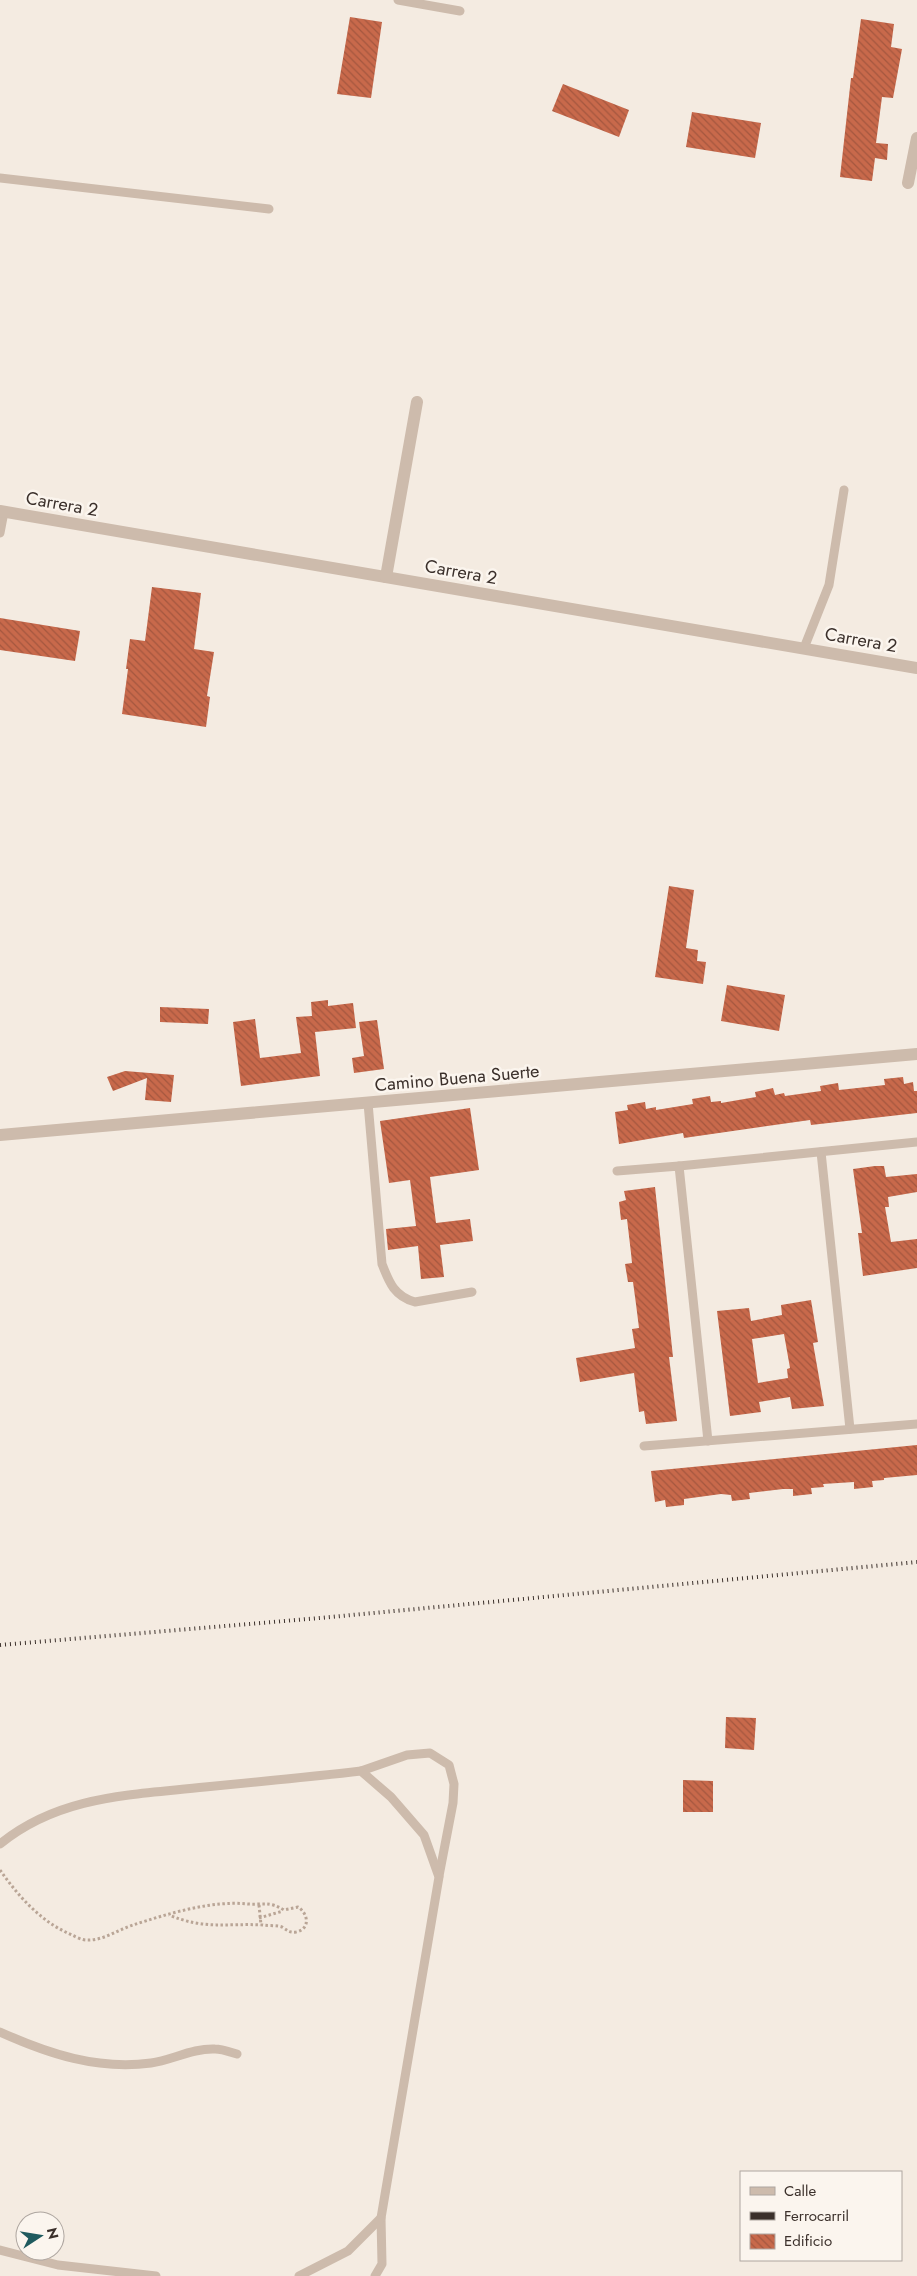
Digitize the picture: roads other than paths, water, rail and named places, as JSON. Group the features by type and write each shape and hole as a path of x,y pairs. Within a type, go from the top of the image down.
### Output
{"street":[{"path":"908,183 917,138"},
{"path":"386,577 417,402"},
{"name":"Carrera 2","path":"2,511 917,668"},
{"name":"Camino Buena Suerte","path":"0,1135 368,1104 917,1054"}],"lane":[{"path":"398,0 460,11"},
{"path":"0,178 269,209"},
{"path":"804,648 829,585 844,490"},
{"path":"0,532 2,511"},
{"path":"368,1104 382,1264 392,1288 406,1299 415,1302 472,1292"},
{"path":"617,1171 917,1142"},
{"path":"821,1152 850,1429"},
{"path":"679,1166 708,1441"},
{"path":"644,1446 917,1424"},
{"path":"0,1844 38,1818 70,1806 115,1796 360,1771 407,1756 430,1753 449,1764 454,1784 453,1793 381,2218 382,2264 376,2276"},
{"path":"360,1771 391,1797 424,1835 439,1877"},
{"path":"0,2032 37,2049 76,2060 114,2066 153,2063 184,2054 214,2049 237,2054"},
{"path":"299,2276 348,2251 381,2218"},
{"path":"0,2250 58,2265 156,2276"}],"railway":[{"path":"0,1645 320,1618 917,1562"}]}
